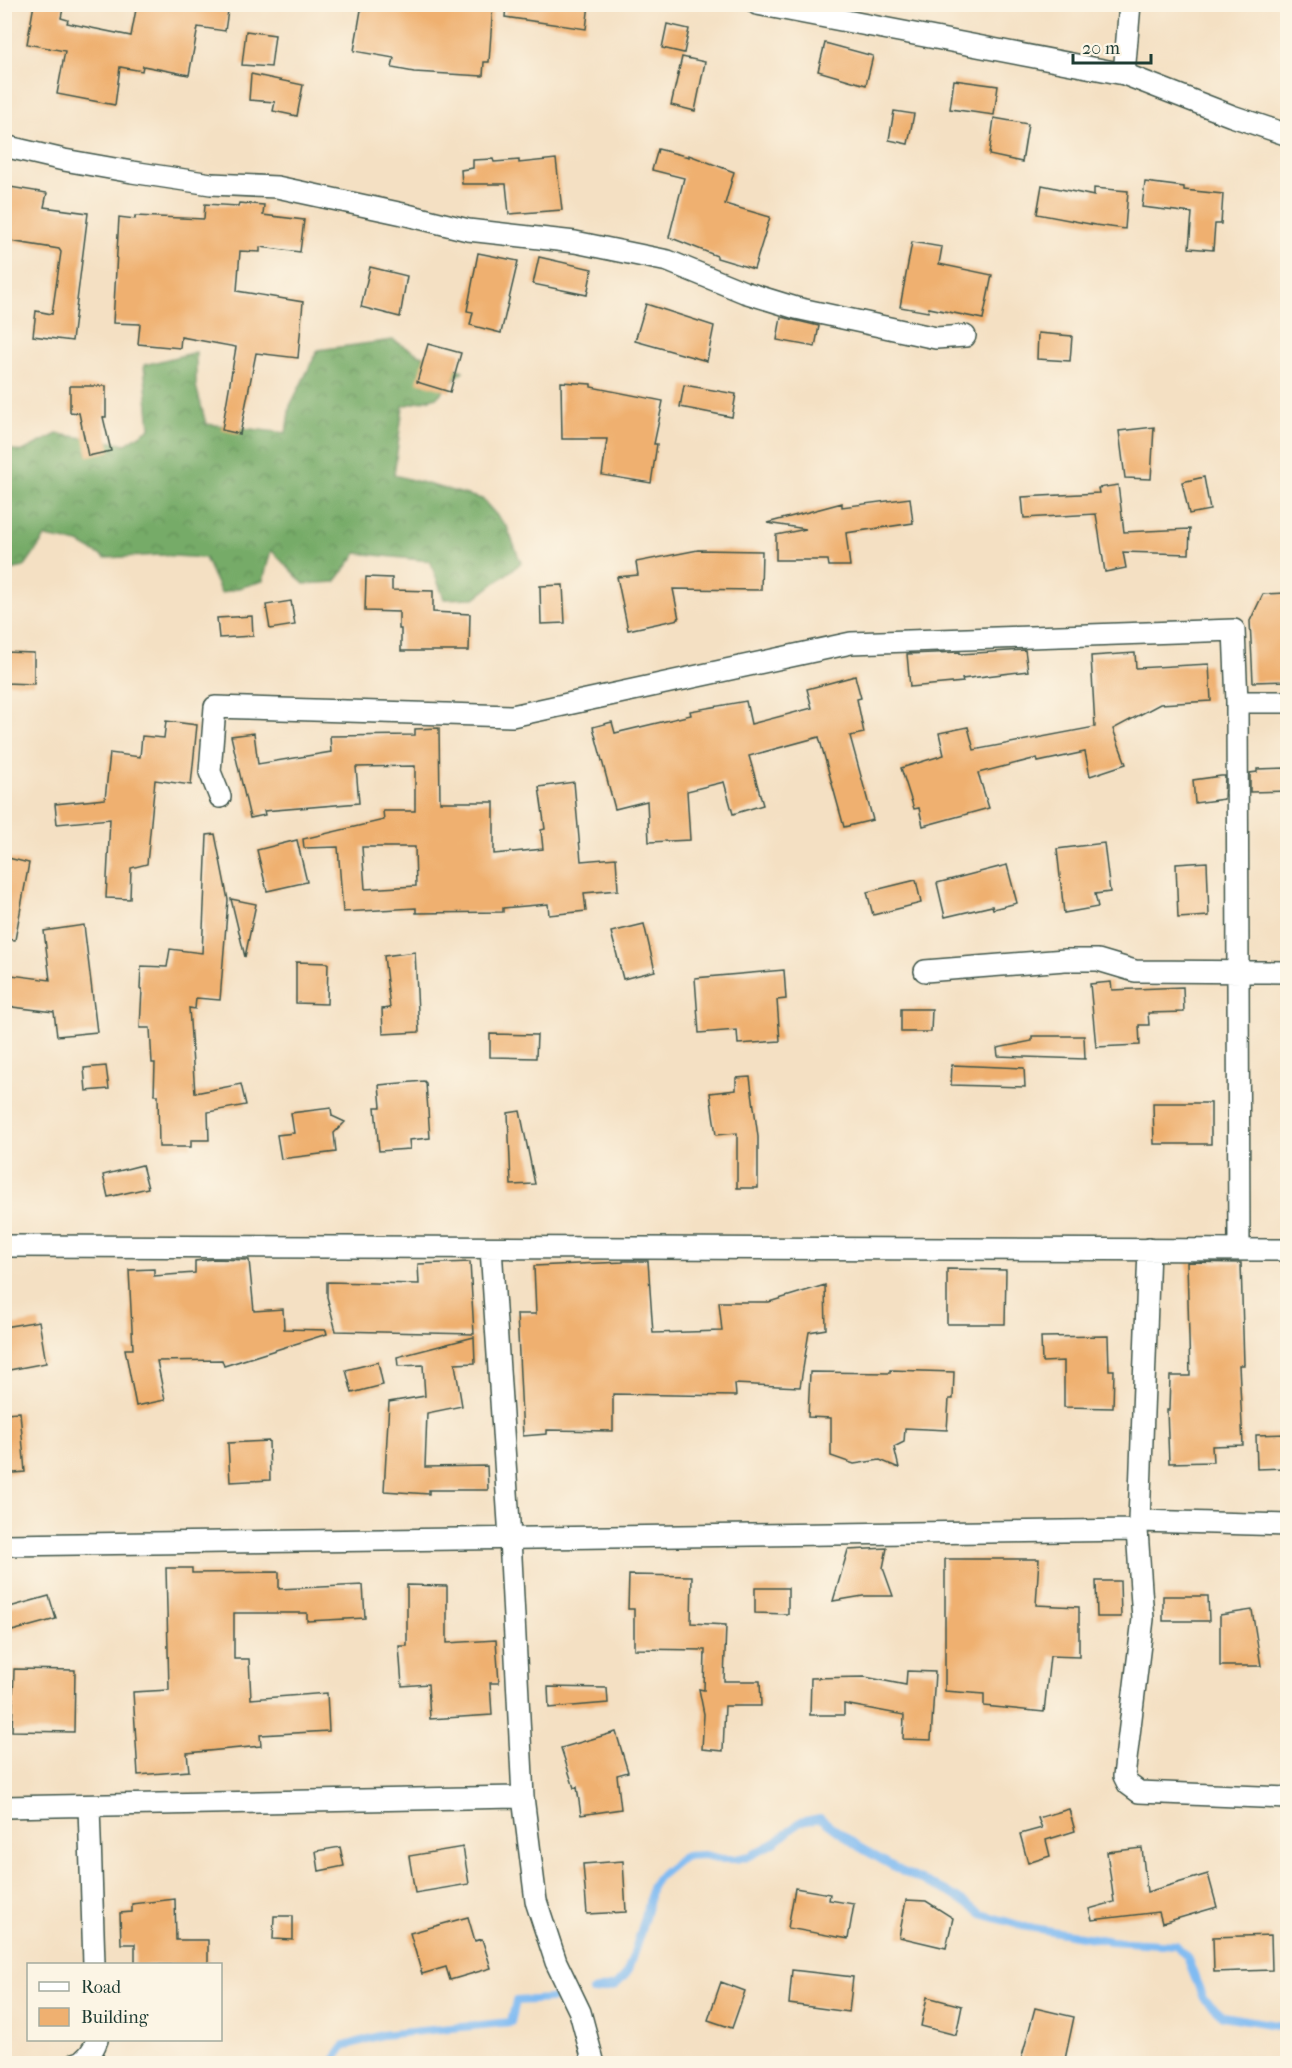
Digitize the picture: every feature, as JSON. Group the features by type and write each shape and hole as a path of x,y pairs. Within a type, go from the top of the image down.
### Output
{"street":[{"path":"757,4 1124,74 1287,135"},
{"path":"1124,74 1130,4"},
{"path":"4,146 64,160 211,184 277,187 468,230 586,244 668,261 744,292 796,308 936,338 965,336"},
{"path":"220,797 210,772 215,707 512,716 851,643 1234,630 1237,702 1239,1250"},
{"path":"1237,702 1287,702"},
{"path":"925,971 1065,960 1098,960 1135,971 1287,972"},
{"path":"4,1246 1287,1250"},
{"path":"491,1248 510,1538 523,1797 536,1900 556,1962 580,2012 594,2064"},
{"path":"1149,1249 1138,1526 1143,1619 1124,1776 1128,1784 1139,1791 1287,1798"},
{"path":"4,1545 1287,1525"},
{"path":"4,1807 523,1797"},
{"path":"89,1806 94,1963"},
{"path":"75,2064 83,2062 92,2052 97,2041"}],"green space":[{"path":"393,340 418,354 463,371 437,397 403,406 394,475 482,499 507,527 521,563 475,598 444,599 430,561 357,553 335,582 304,584 271,550 263,581 221,593 205,558 160,555 105,558 79,543 45,537 24,567 5,571 4,447 21,452 57,434 126,444 150,428 144,365 196,352 196,386 206,424 286,433 290,406 318,350"}],"building":[{"path":"34,4 64,4 61,18 68,20 67,23 131,36 137,4 229,4 225,31 198,27 189,75 143,66 142,71 120,67 115,105 57,94 65,51 27,44"},
{"path":"362,4 493,4 489,62 484,62 483,76 414,72 392,68 394,58 354,51"},
{"path":"506,4 589,4 586,29 505,17"},
{"path":"667,24 689,29 684,53 662,48"},
{"path":"246,31 275,35 271,67 242,65"},
{"path":"825,43 873,56 866,85 818,71"},
{"path":"682,57 705,62 695,111 671,105"},
{"path":"251,74 303,85 297,116 273,111 275,102 249,100"},
{"path":"954,80 998,86 994,115 950,109"},
{"path":"894,111 914,114 908,144 889,140"},
{"path":"994,118 1028,124 1022,162 989,155"},
{"path":"658,149 689,157 689,155 734,172 725,204 770,217 754,269 717,258 717,256 669,237 684,178 652,170"},
{"path":"493,159 494,162 519,160 519,163 556,159 562,210 509,214 506,184 462,184 461,170 473,168 473,160"},
{"path":"1145,182 1184,187 1184,190 1223,194 1221,224 1215,224 1213,250 1189,248 1192,213 1142,207"},
{"path":"1042,185 1094,196 1094,188 1128,191 1125,229 1037,214"},
{"path":"4,186 47,193 44,207 88,213 72,341 33,336 36,311 52,314 61,252 59,249 4,240"},
{"path":"239,203 264,205 263,215 304,220 300,252 260,247 260,252 240,251 237,291 303,302 298,358 256,353 240,434 222,430 236,347 181,337 180,348 138,344 140,324 113,323 119,217 204,219 205,204 238,206"},
{"path":"912,242 942,247 939,264 992,275 983,319 929,308 928,312 900,307"},
{"path":"478,253 518,261 501,333 470,325 473,312 467,311"},
{"path":"539,257 592,269 587,295 533,284"},
{"path":"370,267 407,276 400,317 361,307"},
{"path":"646,304 714,326 707,361 635,341"},
{"path":"781,317 819,326 815,347 777,340"},
{"path":"1038,333 1072,336 1070,361 1037,359"},
{"path":"428,344 461,353 450,392 417,382"},
{"path":"561,382 591,384 591,387 663,401 654,444 657,444 651,483 602,475 607,439 562,439"},
{"path":"684,385 736,394 732,417 680,407"},
{"path":"70,386 106,386 106,417 103,417 111,451 88,456 79,413 70,412"},
{"path":"1154,427 1151,479 1125,478 1119,431"},
{"path":"1204,477 1210,510 1189,514 1182,482"},
{"path":"1118,485 1124,532 1190,529 1189,554 1123,552 1126,568 1105,572 1096,514 1024,518 1022,497 1099,493 1098,488"},
{"path":"910,498 913,523 846,533 850,566 829,566 828,560 776,560 776,535 806,529 767,523 842,503 842,507"},
{"path":"698,550 762,551 761,590 673,589 679,619 628,630 617,577 638,575 636,562"},
{"path":"366,577 392,578 392,590 433,591 433,612 470,614 469,651 401,651 399,612 365,611"},
{"path":"563,585 565,623 541,624 540,586"},
{"path":"1287,593 1287,681 1253,682 1250,621 1263,594"},
{"path":"291,601 295,625 270,629 266,605"},
{"path":"252,616 253,636 219,638 217,618"},
{"path":"1025,650 1028,671 962,679 963,682 910,687 907,654"},
{"path":"4,652 34,653 34,684 4,683"},
{"path":"1135,653 1136,668 1209,664 1211,701 1160,704 1113,729 1126,764 1090,776 1085,752 1038,762 1037,758 978,773 989,808 923,826 919,808 914,809 901,768 944,755 939,733 968,727 974,750 1095,727 1091,656"},
{"path":"855,676 861,698 857,699 864,733 850,736 873,820 844,827 819,737 749,756 763,805 733,814 724,782 687,791 690,840 649,842 647,801 615,809 593,727 612,722 615,733 691,715 690,711 746,701 751,724 812,708 807,689"},
{"path":"166,721 197,725 191,785 155,780 147,864 131,868 130,899 106,898 110,819 57,824 55,804 105,799 110,753 140,757 142,736 164,738"},
{"path":"439,728 440,802 494,802 494,854 543,849 541,830 545,829 539,787 574,782 581,861 616,858 618,890 584,893 586,911 549,915 548,904 503,908 503,912 416,913 416,908 343,912 338,847 304,848 303,839 384,820 383,811 415,811 415,766 356,767 359,803 264,811 265,815 250,818 231,736 254,733 258,764 331,752 330,736 415,735 415,729","holes":["362,847 415,847 416,886 365,889"]},
{"path":"1287,768 1287,791 1250,792 1250,773 1257,772 1257,769"},
{"path":"1225,776 1224,799 1195,803 1193,780"},
{"path":"215,834 228,900 220,1000 196,998 195,1009 189,1008 195,1093 241,1084 246,1105 208,1112 209,1140 191,1140 191,1147 159,1147 158,1095 154,1095 155,1063 152,1063 150,1028 140,1028 141,966 167,967 170,949 202,953 207,835"},
{"path":"297,840 307,882 267,891 257,850"},
{"path":"1104,843 1110,892 1095,894 1098,907 1064,913 1057,849"},
{"path":"4,857 29,863 15,940 4,939"},
{"path":"1207,862 1209,916 1178,918 1176,864"},
{"path":"1007,865 1017,903 993,909 992,906 945,917 937,883"},
{"path":"916,880 921,903 873,915 867,892"},
{"path":"231,899 256,904 245,957"},
{"path":"644,924 655,971 623,979 611,932"},
{"path":"84,925 97,1032 57,1036 54,1012 4,1006 4,974 50,980 44,931"},
{"path":"415,952 419,1032 383,1034 382,1009 390,1008 384,956"},
{"path":"296,962 328,963 327,1004 296,1003"},
{"path":"784,970 786,999 777,1000 780,1041 738,1044 737,1030 699,1033 695,978"},
{"path":"1111,982 1112,990 1183,987 1184,1012 1148,1013 1149,1025 1139,1025 1140,1045 1096,1047 1090,984"},
{"path":"901,1009 932,1009 931,1032 901,1032"},
{"path":"490,1034 537,1035 536,1058 490,1057"},
{"path":"1032,1036 1084,1036 1085,1059 998,1056 997,1048 1032,1041"},
{"path":"952,1065 1024,1068 1025,1087 951,1085"},
{"path":"106,1066 109,1089 86,1091 84,1068"},
{"path":"750,1077 758,1137 758,1188 737,1188 737,1133 716,1135 710,1093 736,1090 736,1078"},
{"path":"424,1081 430,1138 409,1140 410,1149 379,1151 375,1107 381,1107 379,1085"},
{"path":"1153,1103 1211,1103 1211,1144 1154,1144"},
{"path":"331,1108 332,1116 345,1122 334,1133 336,1152 281,1159 277,1135 294,1133 291,1113"},
{"path":"520,1111 535,1184 511,1185 508,1113"},
{"path":"142,1165 148,1188 108,1197 103,1175"},
{"path":"249,1260 254,1311 283,1309 284,1329 326,1330 327,1334 224,1366 222,1360 157,1361 165,1400 136,1406 125,1349 133,1349 129,1270 154,1269 154,1276 195,1273 195,1261"},
{"path":"648,1261 653,1333 722,1331 719,1302 769,1302 825,1285 826,1329 809,1332 800,1387 735,1384 736,1396 613,1394 613,1431 547,1430 547,1434 523,1436 517,1314 536,1314 534,1266"},
{"path":"470,1262 474,1334 336,1331 327,1297 327,1282 419,1284 418,1264"},
{"path":"1187,1262 1241,1263 1244,1365 1239,1365 1243,1445 1212,1446 1213,1462 1169,1463 1167,1410 1169,1410 1170,1376 1190,1376"},
{"path":"947,1269 1006,1270 1005,1324 947,1324"},
{"path":"39,1321 46,1363 4,1371 4,1327"},
{"path":"1108,1336 1109,1370 1114,1370 1113,1408 1064,1407 1064,1361 1042,1362 1041,1337"},
{"path":"474,1337 475,1363 455,1364 462,1406 427,1413 425,1467 487,1466 488,1490 429,1490 429,1494 384,1491 389,1402 425,1396 423,1365 398,1366 397,1357"},
{"path":"378,1362 383,1385 352,1393 346,1370"},
{"path":"890,1370 954,1372 953,1399 949,1399 947,1430 905,1428 904,1442 894,1447 899,1468 880,1460 854,1464 831,1456 831,1418 808,1417 810,1372 890,1373"},
{"path":"20,1412 25,1472 4,1474 4,1413"},
{"path":"1287,1434 1287,1468 1257,1469 1256,1435"},
{"path":"269,1441 270,1480 230,1482 228,1443"},
{"path":"887,1548 883,1568 893,1596 863,1596 833,1601 848,1550"},
{"path":"945,1559 1039,1559 1036,1605 1079,1607 1079,1657 1050,1656 1044,1712 984,1706 984,1694 945,1691"},
{"path":"166,1568 192,1568 192,1573 279,1572 279,1589 363,1585 365,1618 307,1621 307,1613 234,1613 234,1659 249,1659 251,1699 327,1693 329,1731 260,1735 261,1746 187,1753 189,1771 138,1775 133,1692 169,1690"},
{"path":"629,1575 692,1576 691,1623 726,1625 724,1681 760,1681 761,1706 725,1706 723,1751 702,1749 704,1714 699,1689 704,1690 705,1650 634,1649 634,1609 628,1609"},
{"path":"1096,1581 1120,1581 1121,1617 1097,1617"},
{"path":"407,1585 447,1586 447,1643 496,1640 499,1683 490,1683 492,1715 430,1719 428,1684 402,1686 399,1646 407,1646"},
{"path":"755,1588 788,1588 788,1614 755,1613"},
{"path":"49,1596 56,1619 12,1631 6,1608"},
{"path":"1163,1596 1208,1596 1209,1621 1163,1621"},
{"path":"1252,1610 1261,1666 1220,1666 1220,1615"},
{"path":"14,1669 75,1670 74,1732 12,1731"},
{"path":"907,1671 935,1672 931,1740 903,1739 904,1715 844,1704 844,1715 810,1715 811,1678 865,1677 906,1685"},
{"path":"548,1687 607,1688 608,1703 549,1708"},
{"path":"616,1732 628,1772 617,1775 621,1809 581,1815 577,1787 574,1788 561,1748"},
{"path":"1069,1809 1075,1831 1046,1840 1050,1856 1028,1863 1020,1834 1042,1828 1038,1818"},
{"path":"340,1847 344,1866 319,1871 316,1851"},
{"path":"463,1847 469,1884 415,1893 409,1856"},
{"path":"1142,1848 1147,1892 1208,1874 1217,1907 1162,1923 1159,1912 1092,1920 1089,1909 1114,1902 1107,1852"},
{"path":"623,1861 626,1912 587,1914 583,1864"},
{"path":"795,1888 830,1894 829,1900 854,1904 848,1939 788,1928"},
{"path":"175,1899 176,1940 208,1940 208,1963 135,1963 135,1944 121,1944 120,1913 132,1912 132,1904"},
{"path":"906,1900 926,1901 953,1918 946,1948 899,1937"},
{"path":"274,1916 293,1916 293,1940 273,1939"},
{"path":"468,1917 475,1941 482,1939 491,1968 450,1980 446,1967 422,1974 410,1933"},
{"path":"1271,1935 1272,1970 1214,1972 1213,1937"},
{"path":"792,1970 853,1977 849,2012 789,2004"},
{"path":"721,1982 745,1991 732,2028 708,2020"},
{"path":"927,1997 962,2006 956,2035 921,2026"},
{"path":"1035,2008 1074,2017 1064,2064 1035,2064 1021,2060"}],"waterway":[{"path":"593,1991 615,1986 627,1973 649,1903 651,1888 656,1879 684,1856 704,1855 722,1859 750,1856 776,1842 800,1822 820,1818 859,1847 903,1872 948,1892 982,1914 1022,1926 1111,1941 1176,1945 1187,1957 1203,1998 1223,2016 1288,2027"},
{"path":"331,2064 344,2046 382,2035 511,2022 516,2001 568,1998"}]}
